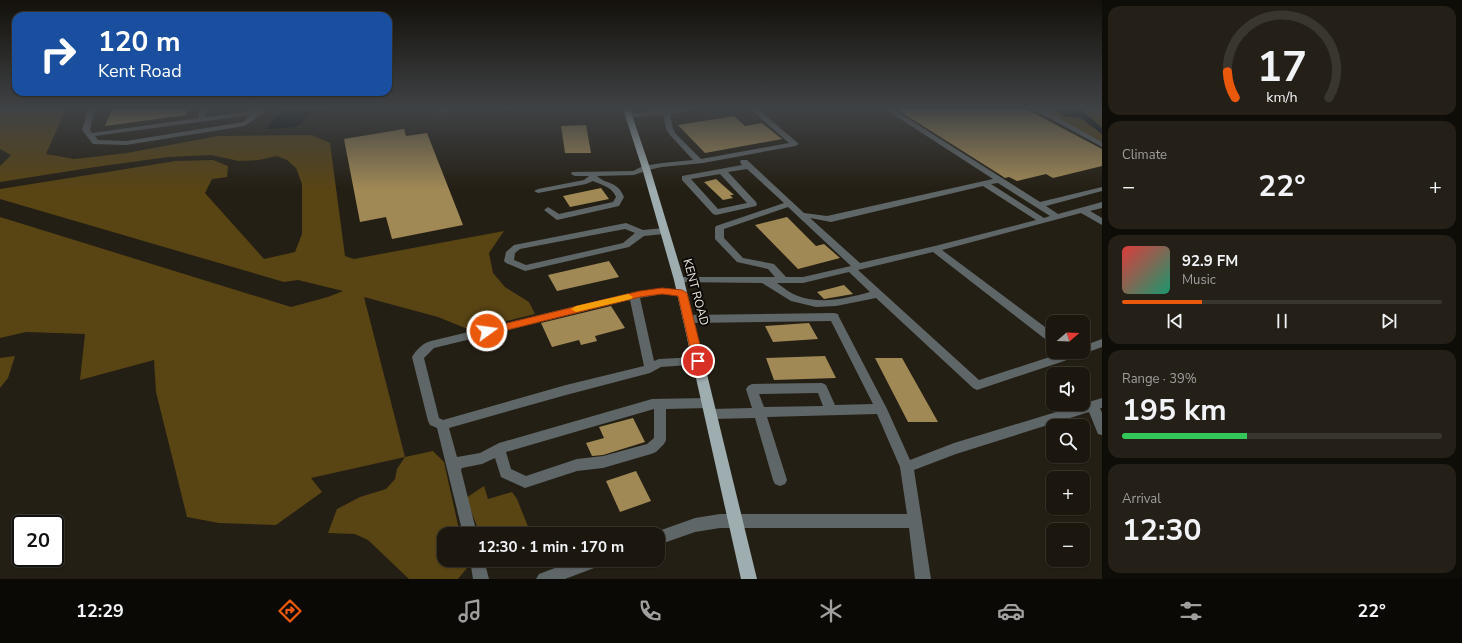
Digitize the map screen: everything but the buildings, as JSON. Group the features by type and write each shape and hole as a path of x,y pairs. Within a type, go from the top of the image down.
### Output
{"main road":[{"name":"KENT ROAD","path":"635,136 646,168 679,280 710,408 748,579"}],"street":[{"path":"91,136 96,142 136,142 172,136"},
{"path":"136,142 137,136"},
{"path":"673,136 699,161"},
{"path":"646,168 632,166 599,168 576,174 593,176 634,173 646,168 737,155 794,144 785,136"},
{"path":"931,136 1056,216"},
{"path":"1086,136 1102,145"},
{"path":"737,155 802,216 854,268 877,294 977,385 1055,359"},
{"path":"722,171 753,204 716,212 685,178 748,166"},
{"path":"538,191 586,182 593,176"},
{"path":"548,210 557,217 616,204 620,197 618,190 593,176"},
{"path":"802,216 809,215 825,220 831,219 1000,180"},
{"path":"985,184 1042,220"},
{"path":"1039,205 1102,190"},
{"path":"784,281 771,266 740,260 720,239 719,228 789,204"},
{"path":"679,280 803,280 935,249 1102,205"},
{"path":"1082,210 1102,222"},
{"path":"642,233 626,245 525,268 509,261 511,252 517,247 626,226 642,233 664,231"},
{"path":"935,249 1046,334"},
{"path":"766,281 795,298 818,304 828,304 877,294"},
{"path":"682,293 662,291 634,295 439,343 428,347 418,357 434,421 442,425 566,390 650,370 659,362 698,361"},
{"path":"634,295 650,370"},
{"path":"688,319 834,316 881,409 907,467 923,579"},
{"path":"1090,347 1102,343"},
{"path":"780,480 752,389 822,388 831,411"},
{"path":"454,469 458,463 482,458 499,449 652,404 759,413 881,409"},
{"path":"499,449 506,473 525,482 577,465 602,462 651,448 660,440 660,404"},
{"path":"907,467 954,449 1097,404 1102,430"},
{"path":"442,425 468,527"},
{"path":"665,536 706,522 915,521"},
{"path":"478,567 481,579"},
{"path":"544,579 563,576 582,567"}],"shaded area":[{"path":"0,136 54,136 46,154 74,159 127,153 218,136 314,136 330,143 345,256 354,259 504,231 489,253 493,273 505,287 529,302 535,314 470,330 438,317 364,297 405,457 311,478 322,492 276,525 219,523 187,517 156,392 154,360 80,380 85,334 26,332 0,338 0,217 291,307 328,297 343,291 298,280 284,282 0,199 0,189 176,161 213,160 228,166 227,177 212,179 205,193 264,259 295,252 302,234 302,184 296,168 287,160 277,156 259,160 239,161 211,155 168,157 0,182 0,166 11,155 0,149"},
{"path":"1091,136 1102,136 1102,142"},
{"path":"15,356 8,378 0,388 0,358"},
{"path":"433,451 444,462 458,527 437,527 437,567 467,567 458,579 409,579 368,540 355,534 328,533 337,509 360,497 386,489 395,479 397,469 405,457"},
{"path":"484,486 488,499 512,492 517,499 528,527 477,527 466,498"}],"slow traffic":[{"path":"576,309 628,297"}],"route":[{"path":"487,331 640,294 662,291 682,293 698,361"}]}
